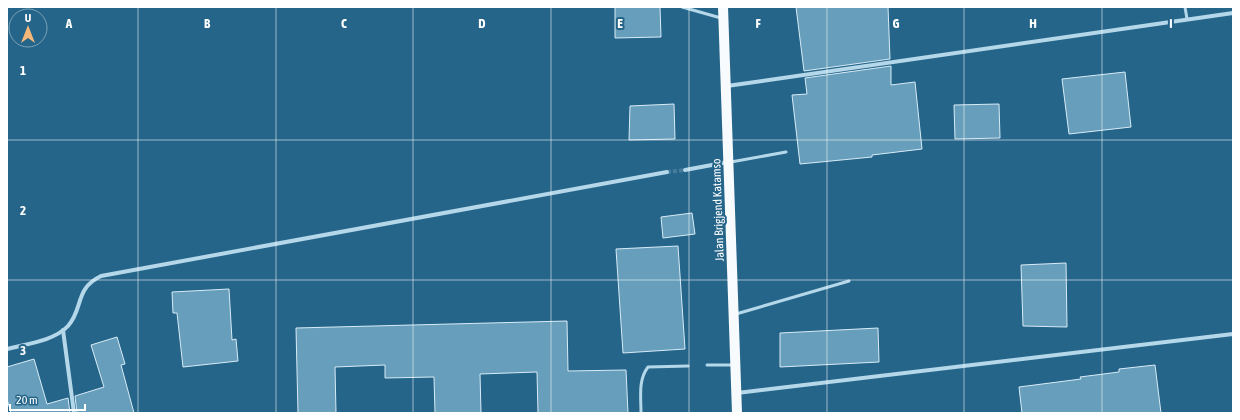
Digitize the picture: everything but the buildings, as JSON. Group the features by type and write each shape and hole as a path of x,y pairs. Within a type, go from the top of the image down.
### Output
{"main road":[{"name":"Jalan Brigjend Katamso","path":"724,7 737,413"}],"street":[{"path":"726,86 1233,13"},
{"path":"685,170 729,162"},
{"path":"7,349 32,343 63,330 69,325 85,288 91,281 117,272 667,172"},
{"path":"63,330 74,413"},
{"path":"737,393 1233,334"}],"lane":[{"path":"682,7 724,18"},
{"path":"1185,7 1187,19"},
{"path":"729,162 786,152"},
{"path":"734,314 849,281"},
{"path":"707,365 736,365"},
{"path":"641,413 641,382 643,374 648,367 688,366"}],"tunnel":[{"path":"667,172 685,170"}]}
